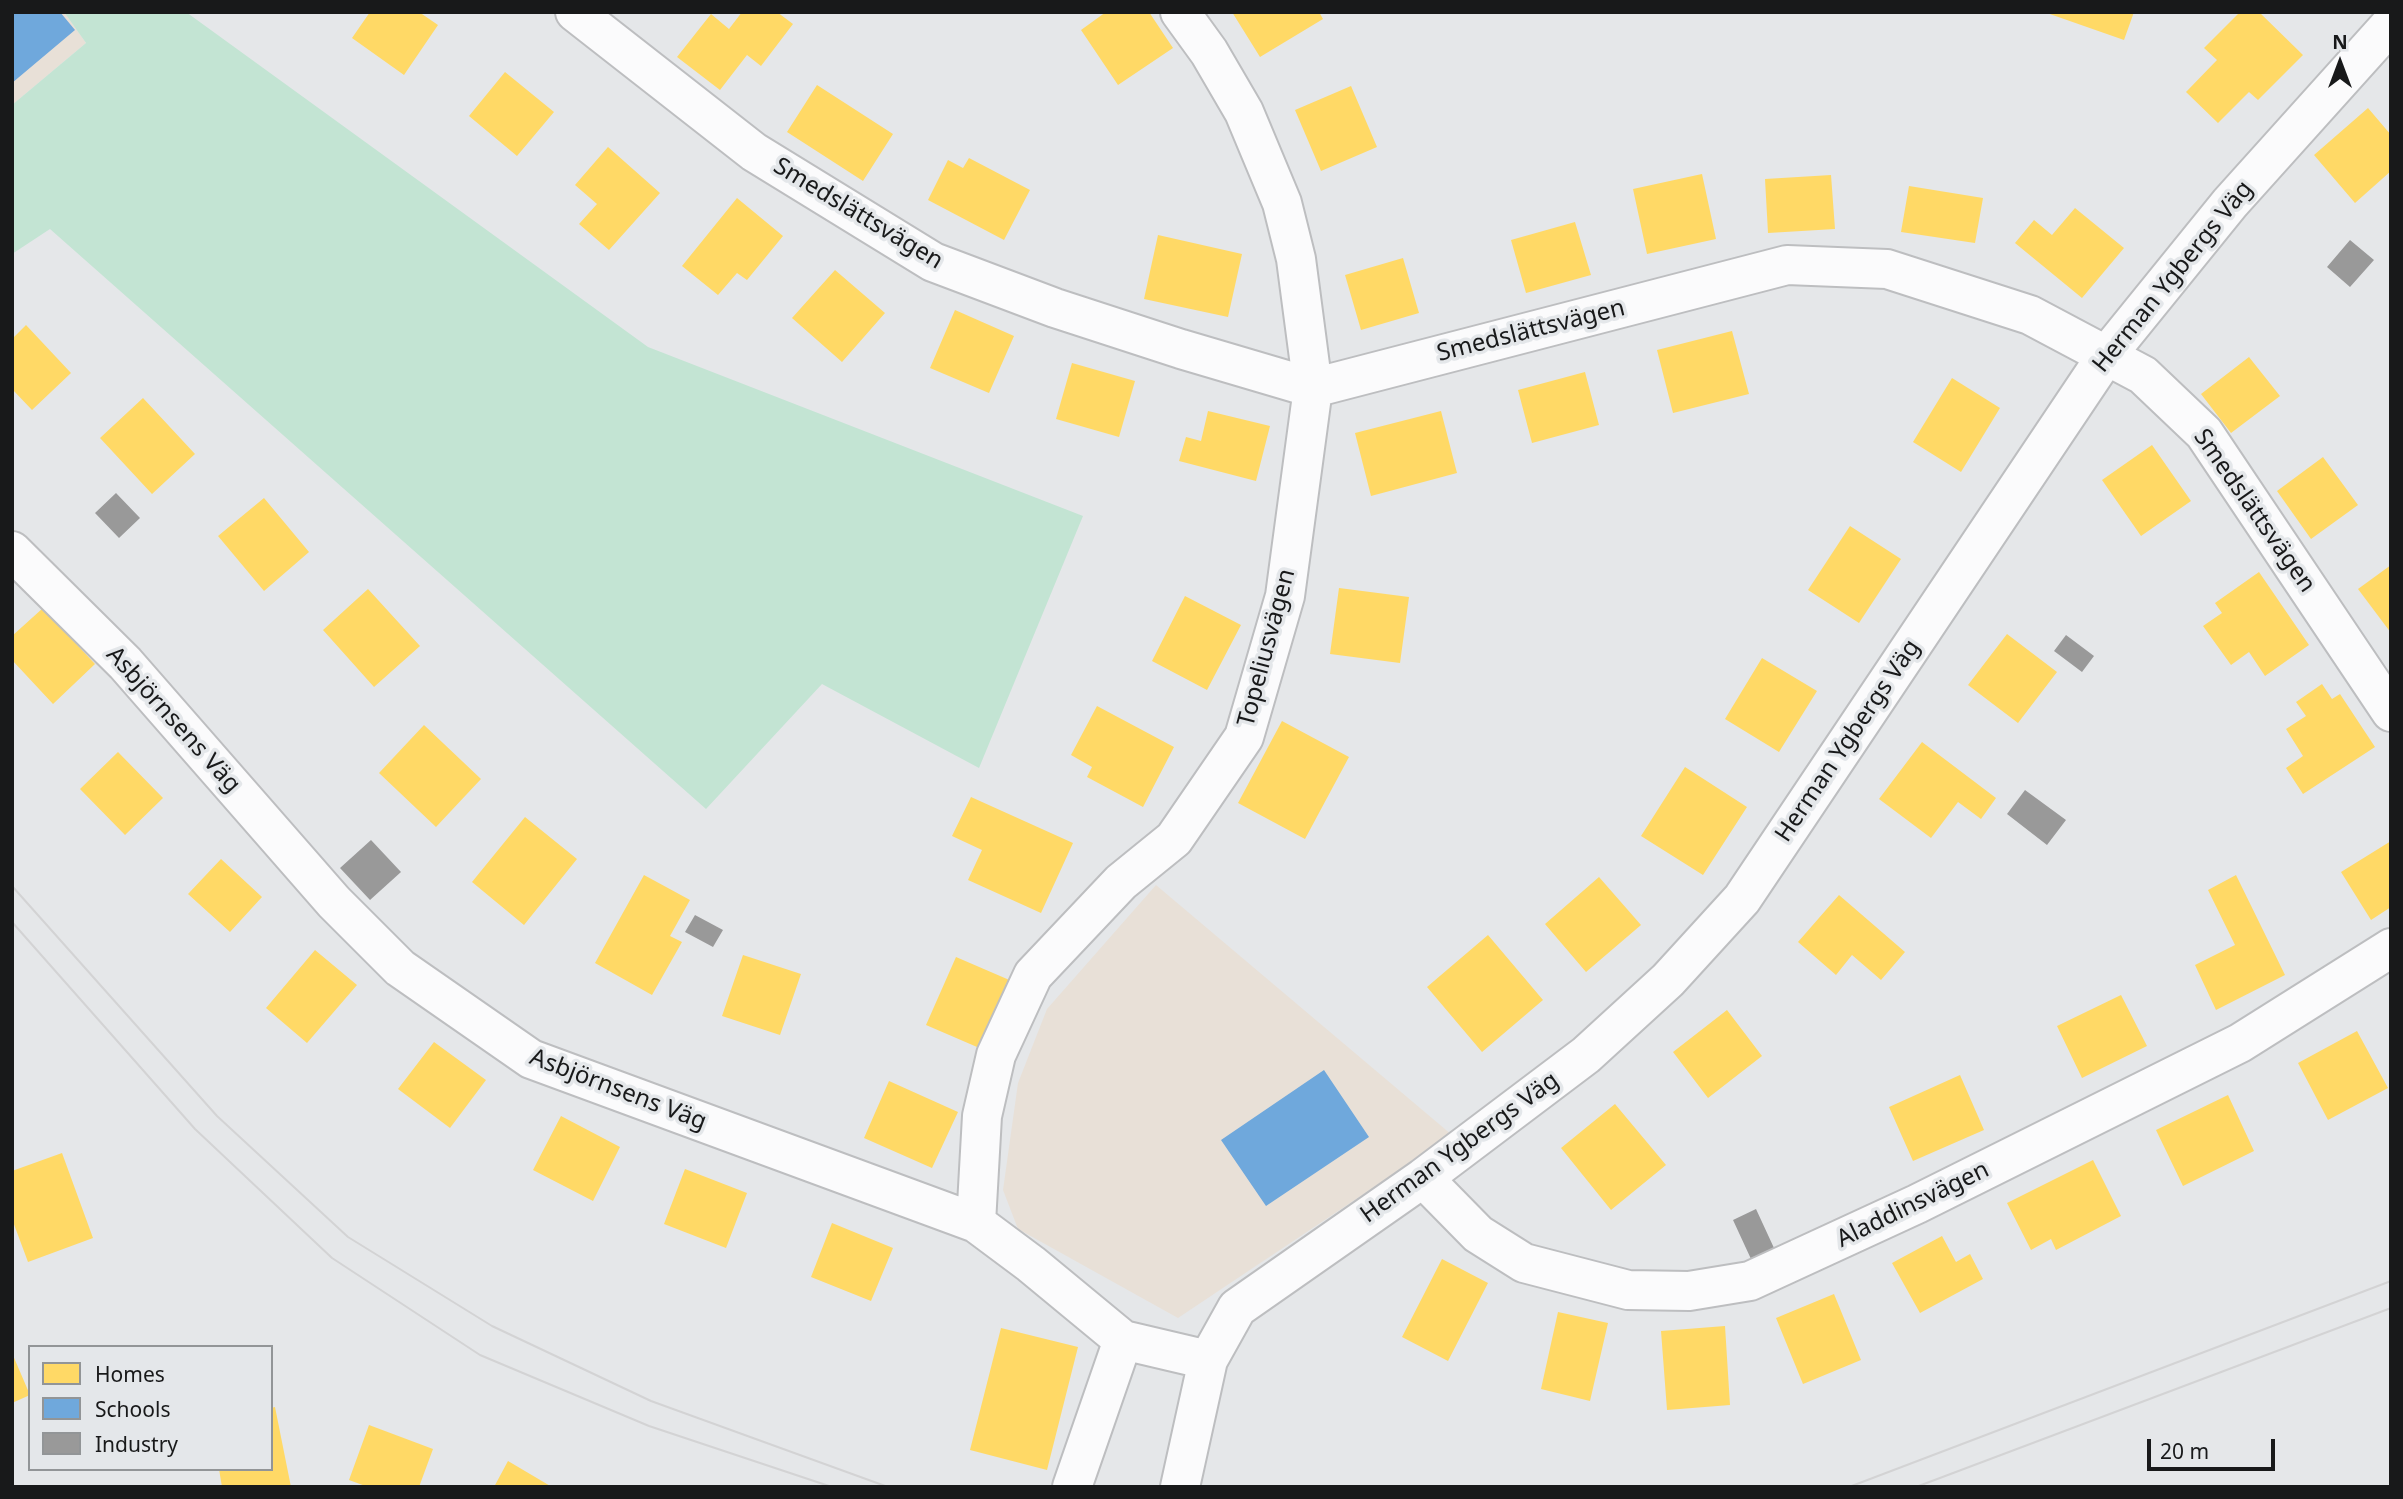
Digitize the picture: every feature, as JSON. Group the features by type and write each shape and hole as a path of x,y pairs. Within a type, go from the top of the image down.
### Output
{"street":[{"name":"Smedslättsvägen","path":"575,12 754,152 933,262 1055,308 1313,388 1787,265 1887,269 2030,316 2143,375 2204,433 2391,712"},
{"name":"Topeliusvägen","path":"976,1223 982,1116 996,1055 1033,975 1121,882 1174,839 1244,737 1285,596 1313,388 1296,259 1282,203 1244,112 1209,52 1180,12"},
{"name":"Herman Ygbergs Väg","path":"1180,1487 1208,1360 1237,1308 1423,1178 1586,1055 1668,980 1742,899 2106,356 2230,203 2380,27"},
{"name":"Asbjörnsens Väg","path":"12,551 125,663 334,902 411,976 531,1059 976,1223 1031,1264 1123,1340"},
{"name":"Aladdinsvägen","path":"1423,1178 1478,1234 1524,1263 1629,1290 1689,1291 1750,1281 1917,1204 2240,1042 2391,948"},
{"path":"1072,1487 1123,1340 1208,1360"}],"shaded area":[{"path":"12,12 64,12 86,43 12,105"},
{"path":"1156,885 1452,1135 1178,1318 1018,1229 1003,1190 1018,1083 1047,1009"}],"green space":[{"path":"64,12 186,12 648,347 1083,516 979,768 822,684 706,809 50,229 12,254 12,105 86,43"}],"building: Homes":[{"path":"370,12 419,12 438,25 404,75 352,38"},
{"path":"742,12 777,12 793,24 761,66 747,55 720,90 677,57 711,14 729,29"},
{"path":"1106,12 1149,12 1173,48 1118,85 1081,30"},
{"path":"1232,12 1319,12 1323,19 1260,57"},
{"path":"2044,12 2134,12 2124,40"},
{"path":"2240,12 2259,12 2303,55 2258,100 2249,92 2218,123 2186,92 2217,60 2204,48"},
{"path":"505,72 554,112 517,156 469,116"},
{"path":"817,85 893,134 863,181 787,132"},
{"path":"1351,86 1377,147 1321,171 1295,110"},
{"path":"2368,108 2391,135 2391,171 2355,203 2314,155"},
{"path":"608,147 660,193 609,250 579,224 597,204 575,185"},
{"path":"969,158 1030,190 1004,240 928,200 948,160 963,168"},
{"path":"1702,174 1716,239 1647,254 1633,189"},
{"path":"1831,175 1835,229 1768,233 1765,179"},
{"path":"1909,186 1983,198 1975,243 1901,232"},
{"path":"737,198 783,236 747,280 737,273 718,295 682,266"},
{"path":"2075,208 2124,248 2082,298 2015,243 2034,220 2052,235"},
{"path":"1575,222 1591,275 1526,293 1511,240"},
{"path":"1158,235 1242,254 1228,317 1144,299"},
{"path":"1403,258 1419,313 1361,330 1345,275"},
{"path":"835,270 885,313 842,362 792,318"},
{"path":"955,310 1014,336 989,393 930,368"},
{"path":"26,325 71,373 32,410 12,389 12,339"},
{"path":"1732,331 1749,394 1673,413 1657,350"},
{"path":"2249,357 2280,396 2231,433 2201,394"},
{"path":"1072,363 1135,381 1119,437 1056,419"},
{"path":"1585,372 1599,425 1532,443 1518,390"},
{"path":"1952,378 2000,408 1961,472 1913,442"},
{"path":"143,398 195,454 152,494 100,438"},
{"path":"1208,411 1270,426 1256,481 1179,461 1186,437 1201,441"},
{"path":"1441,411 1457,473 1371,496 1355,433"},
{"path":"2152,445 2191,501 2141,536 2102,480"},
{"path":"2323,457 2358,505 2311,539 2277,491"},
{"path":"264,498 309,552 264,591 218,536"},
{"path":"1850,526 1901,559 1859,623 1808,590"},
{"path":"2391,565 2391,633 2358,589"},
{"path":"2259,572 2309,645 2265,676 2249,652 2231,665 2203,626 2222,613 2215,603"},
{"path":"1339,588 1409,597 1400,663 1330,654"},
{"path":"368,589 420,646 374,687 323,630"},
{"path":"1185,596 1241,625 1207,690 1152,661"},
{"path":"43,608 95,664 53,704 12,660 12,636"},
{"path":"2007,634 2057,672 2018,723 1968,685"},
{"path":"1762,658 1817,691 1779,752 1725,719"},
{"path":"2322,684 2332,699 2340,694 2375,747 2303,794 2286,768 2303,756 2286,729 2306,716 2296,702"},
{"path":"1097,706 1174,747 1143,807 1087,777 1092,767 1071,755"},
{"path":"1282,721 1349,757 1305,839 1238,803"},
{"path":"424,725 481,779 436,827 379,773"},
{"path":"1922,742 1996,798 1981,819 1958,802 1931,838 1879,799"},
{"path":"118,752 163,798 125,835 80,789"},
{"path":"1685,767 1747,807 1703,875 1641,836"},
{"path":"971,797 1073,843 1041,913 968,880 982,850 952,836"},
{"path":"525,817 577,859 524,925 472,882"},
{"path":"2391,841 2391,907 2371,920 2341,872"},
{"path":"221,859 262,897 230,932 188,894"},
{"path":"644,875 690,900 670,936 682,942 652,995 595,963"},
{"path":"2236,875 2285,975 2216,1010 2195,965 2235,945 2208,890"},
{"path":"1599,877 1641,925 1586,972 1545,924"},
{"path":"1839,895 1905,952 1881,980 1852,955 1836,975 1798,942"},
{"path":"1488,935 1543,1000 1482,1052 1427,987"},
{"path":"315,950 357,985 307,1043 266,1008"},
{"path":"743,955 801,974 780,1035 722,1016"},
{"path":"956,957 1014,982 984,1050 926,1025"},
{"path":"2121,995 2147,1046 2082,1078 2057,1026"},
{"path":"1727,1010 1762,1056 1708,1098 1673,1052"},
{"path":"2357,1031 2388,1088 2328,1120 2298,1063"},
{"path":"434,1042 486,1080 450,1128 398,1089"},
{"path":"1960,1075 1984,1130 1913,1161 1889,1107"},
{"path":"889,1081 958,1112 932,1168 864,1138"},
{"path":"2228,1095 2254,1151 2183,1186 2156,1130"},
{"path":"1615,1104 1666,1165 1611,1210 1561,1148"},
{"path":"561,1116 620,1147 593,1201 533,1170"},
{"path":"62,1153 93,1238 28,1262 12,1219 12,1171"},
{"path":"2093,1160 2121,1216 2056,1250 2051,1239 2031,1250 2007,1203"},
{"path":"685,1169 747,1193 726,1248 664,1224"},
{"path":"832,1223 893,1248 871,1301 811,1277"},
{"path":"1942,1236 1956,1262 1970,1254 1983,1279 1920,1313 1892,1263"},
{"path":"1442,1259 1488,1283 1448,1361 1402,1337"},
{"path":"1834,1294 1861,1360 1803,1384 1776,1318"},
{"path":"1558,1312 1608,1323 1590,1401 1541,1389"},
{"path":"1725,1326 1730,1405 1667,1410 1661,1331"},
{"path":"1001,1328 1078,1347 1047,1470 970,1450"},
{"path":"12,1353 28,1396 12,1403"},
{"path":"273,1408 291,1487 222,1487 219,1471 273,1471"},
{"path":"369,1425 433,1449 419,1487 368,1487 349,1480"},
{"path":"508,1461 552,1487 494,1487"}],"building: Schools":[{"path":"12,12 60,12 75,30 12,83"},
{"path":"1324,1070 1369,1137 1266,1206 1221,1140"}],"building: Industry":[{"path":"2350,240 2374,260 2350,287 2327,267"},
{"path":"116,493 140,518 119,538 95,513"},
{"path":"2066,635 2094,656 2082,672 2054,651"},
{"path":"2025,790 2066,820 2047,845 2007,814"},
{"path":"371,840 401,872 370,900 340,868"},
{"path":"695,915 723,930 713,947 685,932"},
{"path":"1756,1209 1774,1248 1751,1259 1733,1220"}],"tram line":[{"path":"12,886 217,1116 348,1237 492,1326 651,1401 888,1487"},
{"path":"12,922 195,1129 332,1258 480,1355 649,1426 832,1487"},
{"path":"1849,1487 2391,1281"},
{"path":"1916,1487 2391,1308"}]}
